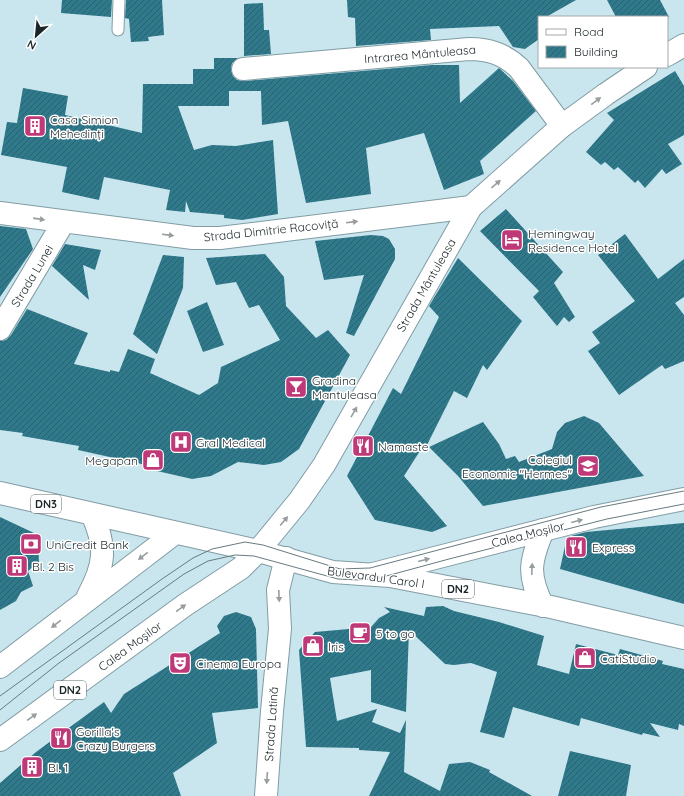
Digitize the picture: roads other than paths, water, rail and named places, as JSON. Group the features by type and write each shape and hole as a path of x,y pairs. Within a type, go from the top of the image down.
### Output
{"street":[{"path":"668,53 684,45"},
{"name":"Intrarea Mântuleasa","path":"243,69 468,49 485,49 510,60 519,68 562,126"},
{"name":"Strada Mântuleasa","path":"258,551 299,501 324,465 470,207 562,126 645,68"},
{"name":"Strada Dimitrie Racoviță","path":"0,214 193,238 220,238 470,207"},
{"name":"Strada Lunei","path":"0,329 63,223"},
{"name":"Bulevardul Carol I","path":"0,493 258,551 332,572 347,574 373,574 543,606 684,638"},
{"name":"Calea Moșilor","path":"373,574 594,517 684,499"},
{"path":"86,600 96,581 103,560 101,537 92,514"},
{"path":"543,530 531,567 536,592 543,606"},
{"path":"0,667 175,533"},
{"name":"Calea Moșilor","path":"0,740 185,605 241,568 258,551"},
{"name":"Strada Latină","path":"266,796 280,629 278,590 286,558"}],"lane":[{"path":"118,30 120,0"}],"tram line":[{"path":"0,696 162,579 193,558 212,549 245,542 263,545 340,569 370,568 601,507 684,491"},
{"path":"0,710 59,663 184,574 208,561 235,555 254,556 338,579 359,580 379,578 607,519 684,504"}],"place":[{"name":"Casa Simion Mehedinți","path":"35,126"},
{"name":"Hemingway Residence Hotel","path":"512,240"},
{"name":"Gradina Mantuleasa","path":"296,387"},
{"name":"Gral Medical","path":"181,442"},
{"name":"Namaste","path":"363,446"},
{"name":"Megapan","path":"153,460"},
{"name":"Colegiul Economic \"Hermes\"","path":"588,466"},
{"name":"UniCredit Bank","path":"31,544"},
{"name":"Express","path":"576,547"},
{"name":"Bl. 2 Bis","path":"17,566"},
{"name":"5 to go","path":"360,633"},
{"name":"Iris","path":"313,646"},
{"name":"CatiStudio","path":"585,658"},
{"name":"Cinema Europa","path":"180,663"},
{"name":"Gorilla's Crazy Burgers","path":"61,738"},
{"name":"Bl. 1","path":"32,767"}]}
